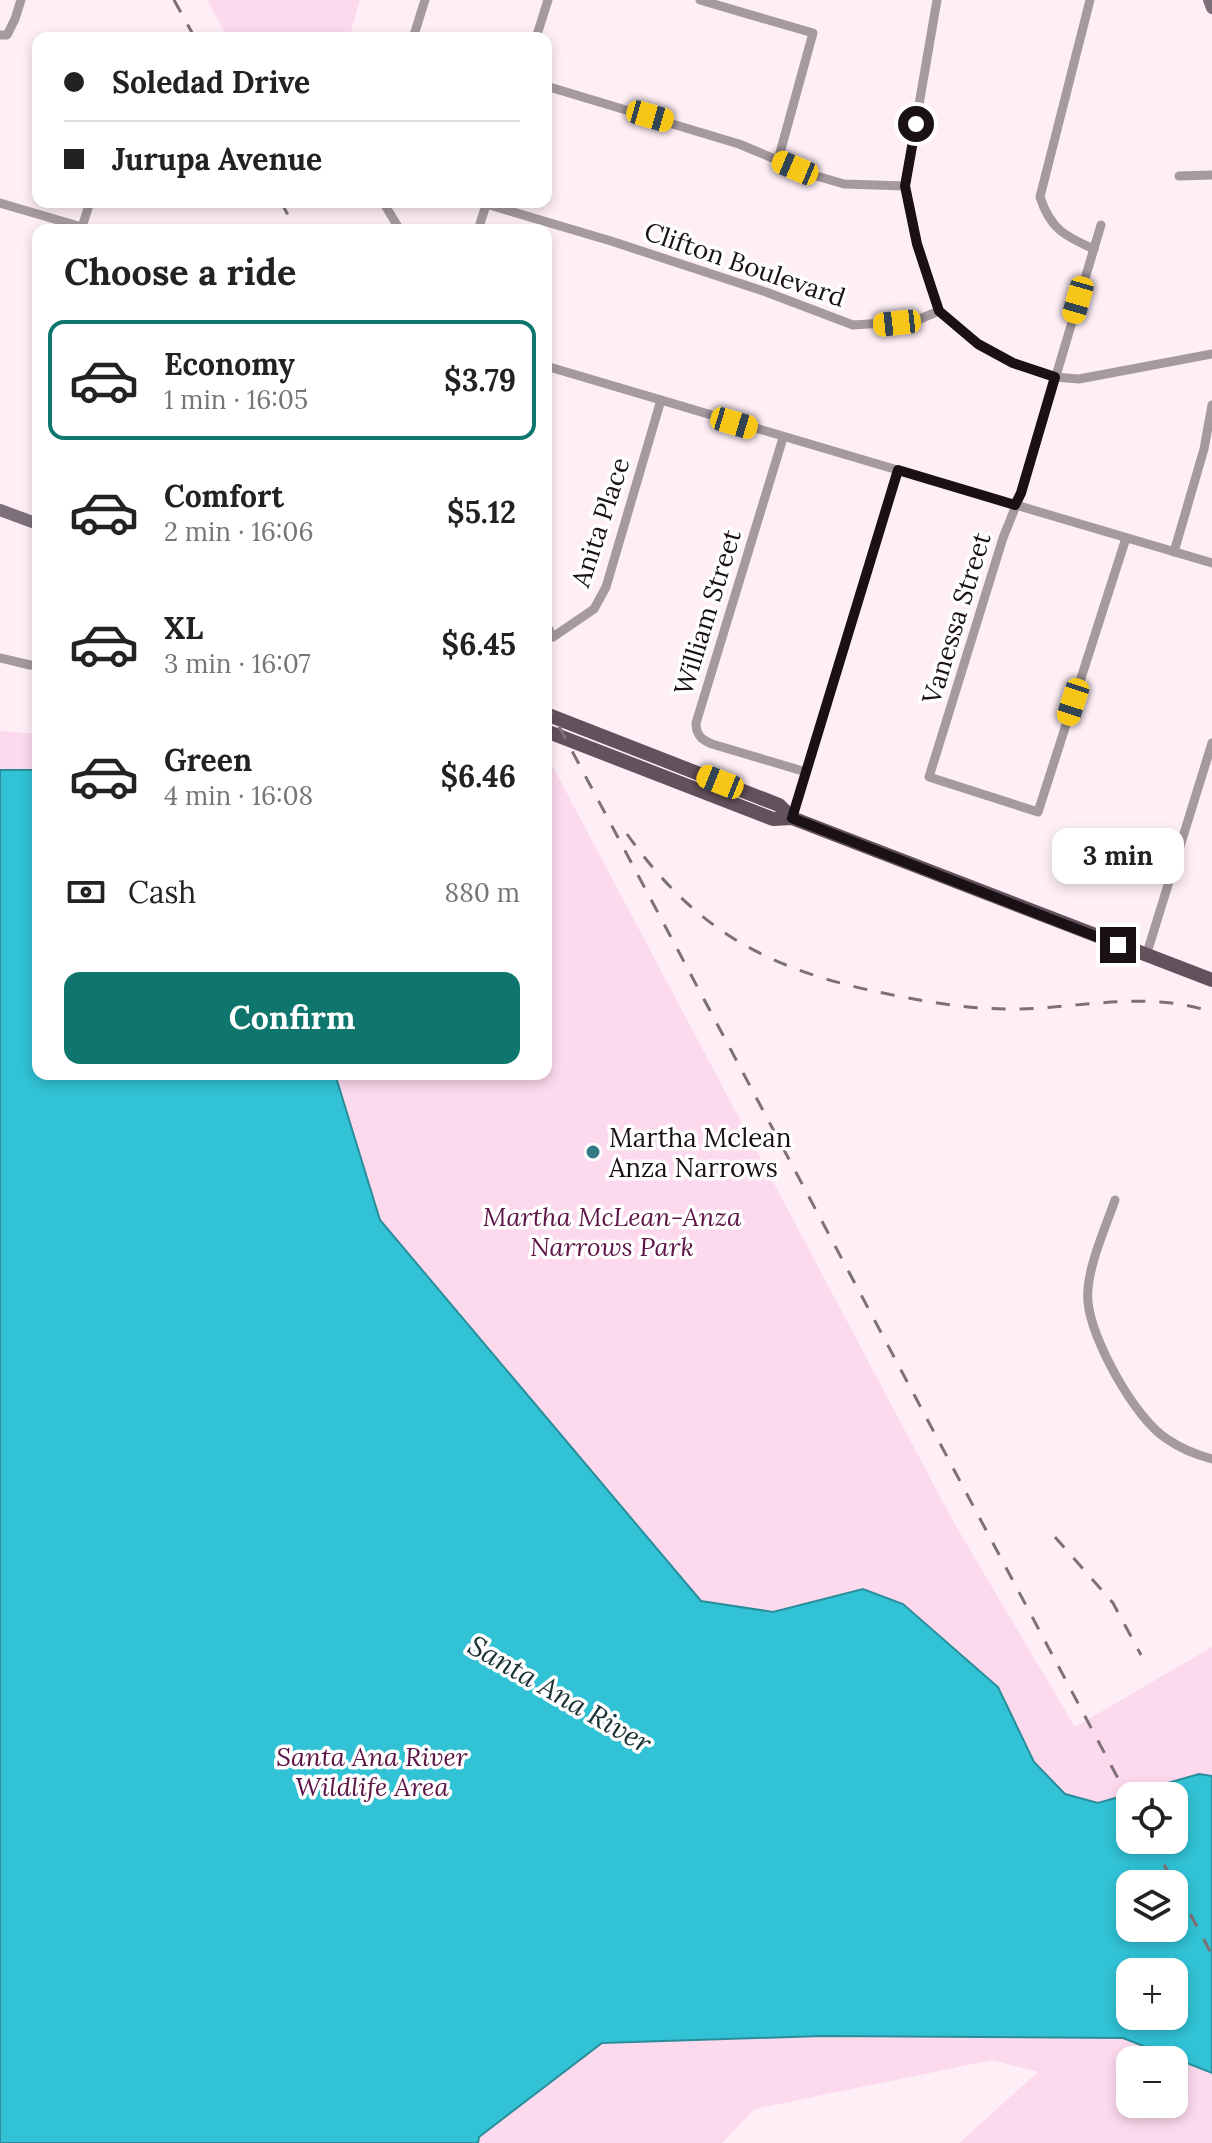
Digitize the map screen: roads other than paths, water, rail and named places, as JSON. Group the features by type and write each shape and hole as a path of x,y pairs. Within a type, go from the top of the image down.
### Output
{"main road":[{"path":"1209,0 1212,8"},
{"path":"0,510 32,522"},
{"path":"552,716 779,805 792,818 1212,980"},
{"path":"552,733 773,819 792,818"}],"street":[{"path":"4,35 15,19 21,0"},
{"path":"415,32 425,0"},
{"path":"538,32 548,0"},
{"path":"700,0 813,33 778,160"},
{"path":"937,0 905,186 917,244 939,311 978,344 1013,363 1055,377 1079,379 1211,357"},
{"path":"1090,0 1040,197 1046,215 1058,230 1094,249"},
{"path":"552,88 739,144 813,175 844,184 905,186"},
{"path":"1179,176 1212,175"},
{"path":"0,203 73,224"},
{"name":"Clifton Boulevard","path":"503,208 766,292 853,325 915,321 939,311"},
{"name":"Vanessa Street","path":"1101,225 1021,493 929,777 1038,812 1126,538"},
{"path":"552,368 1212,563"},
{"name":"Anita Place","path":"552,635 594,609 606,587 661,400"},
{"path":"1174,552 1204,449 1212,405"},
{"name":"William Street","path":"783,438 696,729 703,740 712,744 806,772"},
{"path":"792,818 898,470"},
{"path":"0,658 32,665"},
{"path":"1146,956 1212,743"},
{"path":"1115,1200 1091,1271 1088,1300 1095,1334 1136,1409 1165,1438 1212,1459"}],"water":[{"name":"Santa Ana River","path":"0,770 32,770 32,1080 337,1080 380,1220 701,1601 773,1612 863,1589 903,1604 998,1687 1034,1762 1065,1794 1098,1803 1116,1798 1116,1854 1188,1854 1188,1782 1171,1782 1199,1774 1212,1776 1212,2073 1188,2064 1188,2046 1143,2046 1123,2038 822,2036 602,2043 479,2137 478,2143 0,2143"}],"railway":[{"path":"174,0 192,32"},
{"path":"284,208 293,224"},
{"path":"552,713 1120,1782"},
{"path":"627,834 681,898 710,922 773,959 846,985 970,1007 1020,1009 1140,1001 1164,1002 1212,1012"},
{"path":"1055,1537 1113,1603 1141,1655"},
{"path":"1158,1854 1212,1955"}],"place":[{"name":"Martha Mclean Anza Narrows","path":"593,1152"}],"park label":[{"name":"Martha McLean-Anza Narrows Park","path":"612,1231"},
{"name":"Santa Ana River Wildlife Area","path":"372,1771"}]}
